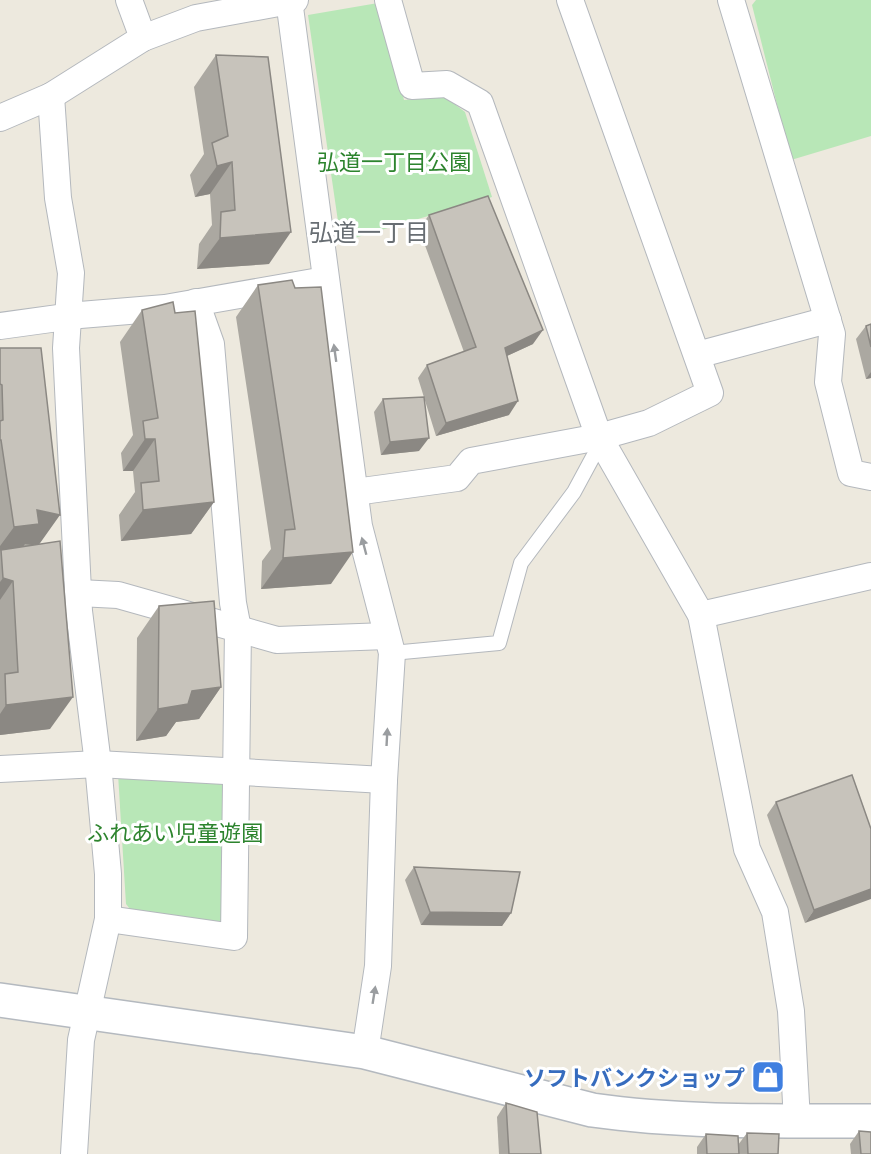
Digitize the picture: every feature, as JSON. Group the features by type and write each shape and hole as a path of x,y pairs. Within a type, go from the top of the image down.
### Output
{"street":[{"path":"129,0 143,38"},
{"path":"0,118 51,96 143,38 196,18 291,0 325,280 359,526 390,644 378,966 365,1052"},
{"path":"388,0 412,86 447,84 480,103 600,440 700,615 747,849 775,912 791,1011 797,1121"},
{"path":"355,492 457,478 471,461 600,440 649,423 710,393 570,0"},
{"path":"731,0 832,334 828,382 851,473 871,477"},
{"path":"51,96 58,198 71,273 66,348 79,611 98,764 108,874 108,919 81,1040 74,1154"},
{"path":"0,326 165,308 325,280"},
{"path":"108,919 234,937 238,770 238,629 233,603 211,344 196,302"},
{"path":"697,355 828,320"},
{"path":"700,615 871,576"},
{"path":"79,594 118,595 277,640 390,644"},
{"path":"0,769 98,764 238,770 384,780"},
{"path":"0,1000 365,1052 592,1110 672,1118 871,1121"}],"lane":[{"path":"390,644 499,643 521,563 574,492 600,440"}],"green space":[{"path":"756,0 871,0 871,136 791,160 752,5"},
{"name":"弘道一丁目公園","path":"378,3 404,100 445,97 465,112 492,197 341,242 308,15"},
{"name":"ふれあい児童遊園","path":"118,774 220,779 230,787 227,918 213,924 134,914 126,904"}],"building":[{"path":"216,55 268,57 291,232 220,238 221,212 235,210 232,162 217,166 212,143 228,136"},
{"path":"488,196 543,330 505,348 518,401 446,423 427,365 476,347 429,215"},
{"path":"292,280 295,288 321,287 353,552 283,558 285,530 295,529 258,285"},
{"path":"173,302 175,313 195,311 214,502 143,510 141,483 159,481 155,439 145,439 143,421 158,418 142,310"},
{"path":"871,324 871,347 866,326"},
{"path":"0,348 41,348 60,515 37,510 39,524 14,527 0,440 0,421 3,420"},
{"path":"424,397 429,438 390,442 383,399"},
{"path":"60,541 73,697 6,705 5,674 18,672 13,581 3,578 1,550"},
{"path":"214,601 221,687 192,691 188,704 158,709 159,606"},
{"path":"852,775 871,829 871,889 814,910 776,802"},
{"path":"414,867 520,872 511,913 430,912"},
{"path":"506,1103 537,1112 541,1154 509,1154"},
{"path":"859,1131 871,1132 871,1154 861,1154"},
{"path":"747,1133 779,1134 778,1154 748,1154"},
{"path":"706,1134 738,1136 739,1154 707,1154"}],"place":[{"name":"ソフトバンクショップ","path":"768,1077"}],"district":[{"name":"弘道一丁目","path":"369,231"}]}
